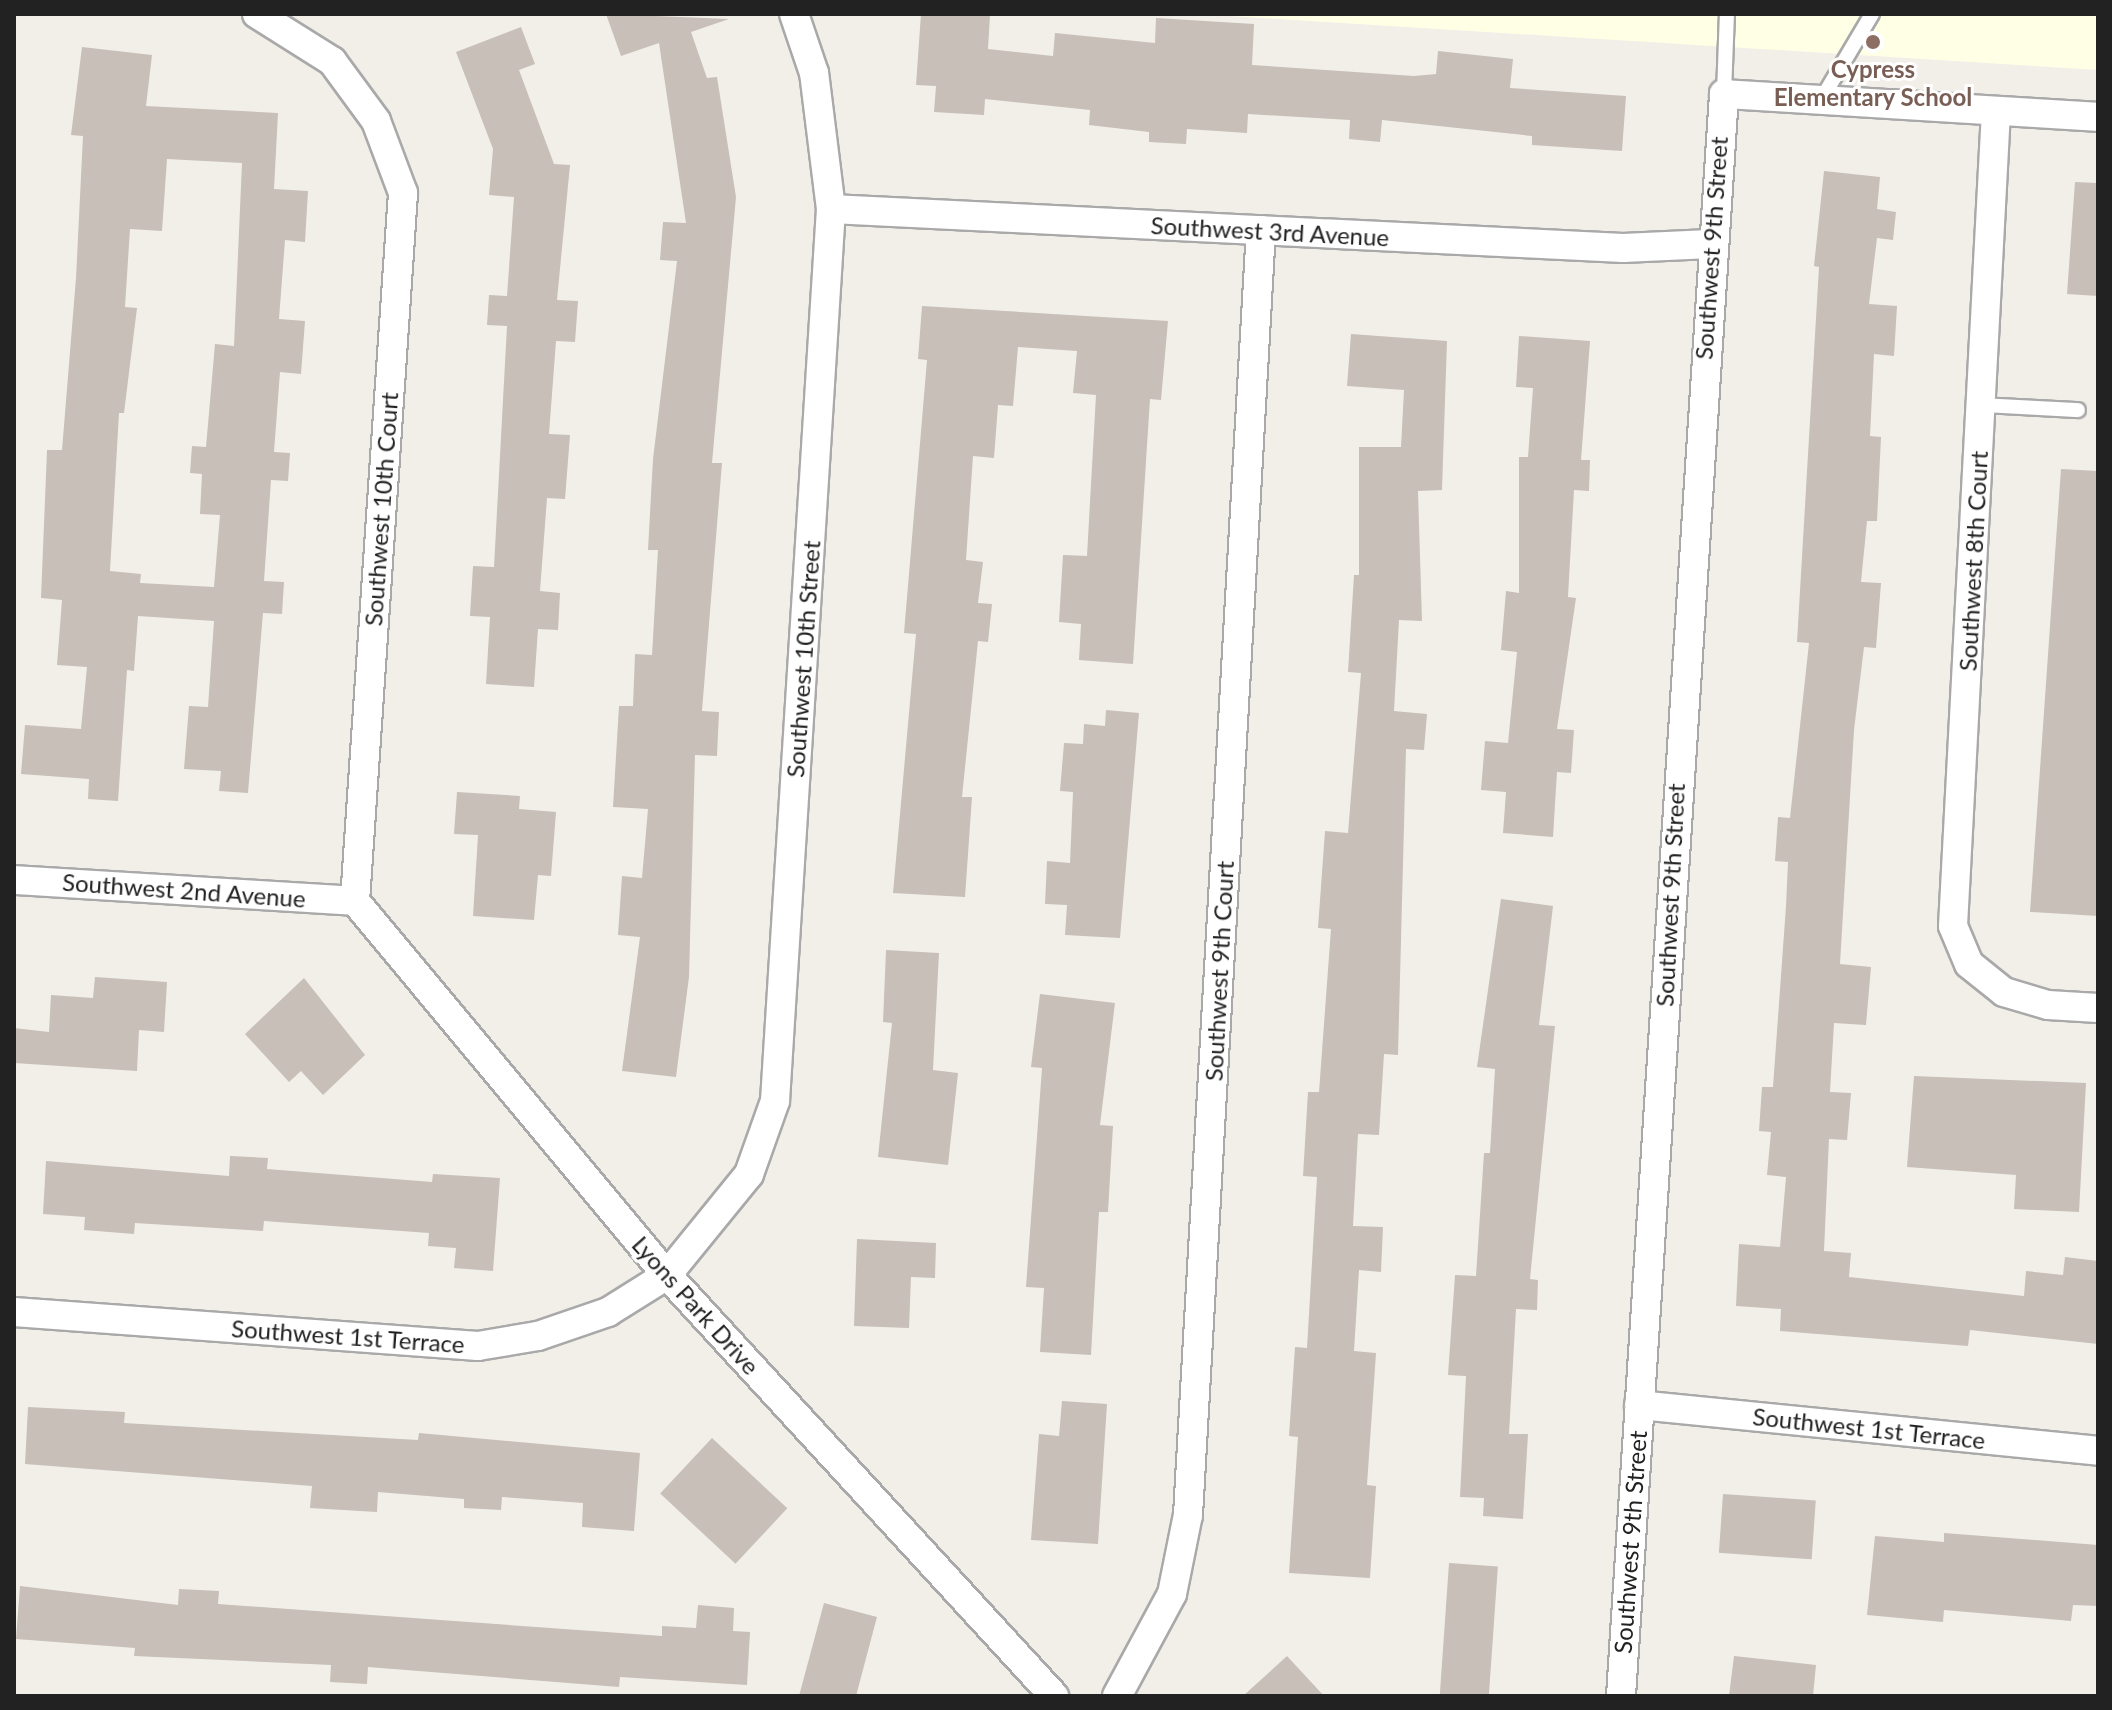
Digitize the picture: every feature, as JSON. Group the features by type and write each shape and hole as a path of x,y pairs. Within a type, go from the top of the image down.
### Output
{"street":[{"name":"Southwest 10th Court","path":"257,14 332,61 376,121 403,193 355,901"},
{"name":"Southwest 10th Street","path":"667,1275 749,1174 775,1101 831,209 814,73 794,14"},
{"path":"1724,94 2098,117"},
{"name":"Southwest 9th Street","path":"1621,1696 1710,244 1724,94"},
{"name":"Southwest 8th Court","path":"1996,111 1953,926 1969,964 2004,992 2048,1005 2098,1008"},
{"name":"Southwest 3rd Avenue","path":"831,209 1623,248 1710,244"},
{"name":"Southwest 9th Court","path":"1117,1696 1172,1594 1188,1515 1261,230"},
{"name":"Southwest 2nd Avenue","path":"14,880 355,901"},
{"name":"Lyons Park Drive","path":"355,901 667,1275 1054,1696"},
{"name":"Southwest 1st Terrace","path":"14,1312 478,1346 538,1336 608,1312 667,1275"},
{"name":"Southwest 1st Terrace","path":"1639,1405 2098,1451"}],"lane":[{"path":"1724,94 1727,14"},
{"path":"1821,100 1872,14"},
{"path":"1982,405 2078,410"}],"shaded area":[{"name":"Cypress Elementary School","path":"1197,14 2098,14 2098,70"}],"building":[{"path":"606,14 729,19 691,32 707,78 717,77 736,197 712,463 722,463 702,711 719,712 717,756 695,755 689,977 676,1077 622,1071 640,937 618,935 622,876 642,878 648,809 613,807 619,706 633,706 635,654 652,655 658,550 648,550 653,459 677,261 660,260 663,222 686,223 659,43 621,56"},
{"path":"921,14 990,15 988,49 1053,56 1055,33 1155,43 1156,18 1254,24 1252,65 1414,76 1436,74 1438,51 1513,59 1510,88 1626,96 1622,151 1532,145 1532,136 1382,120 1380,142 1349,139 1350,120 1248,114 1247,133 1187,129 1186,144 1149,142 1149,132 1089,125 1090,110 985,99 984,115 934,112 936,86 916,85"},
{"path":"521,27 535,64 519,70 554,164 570,165 557,300 578,301 575,342 556,341 549,434 570,435 565,499 547,498 540,591 560,593 558,630 538,629 534,687 486,684 490,617 470,616 473,566 494,567 507,326 487,325 489,295 507,296 514,197 489,195 493,149 456,52"},
{"path":"82,47 152,55 146,106 278,113 274,189 308,191 305,242 285,240 279,319 305,321 301,374 280,372 274,452 290,453 288,481 271,480 264,581 284,582 282,614 263,613 248,793 219,791 221,771 184,769 189,706 208,707 214,621 138,616 134,671 127,670 118,801 88,799 89,779 21,774 25,725 81,729 87,667 57,665 62,600 41,598 47,450 62,450 76,278 83,136 71,135","holes":["167,159 242,163 234,346 215,344 206,447 192,446 190,473 202,474 200,514 220,515 214,587 140,583 141,574 110,571 119,413 124,413 137,308 125,307 130,229 162,231"]},
{"path":"1824,171 1880,177 1877,209 1896,212 1893,240 1877,238 1869,304 1897,306 1894,356 1874,354 1870,436 1881,437 1877,521 1867,521 1861,582 1881,583 1876,648 1864,647 1854,730 1840,964 1871,967 1866,1025 1834,1023 1830,1092 1851,1093 1847,1140 1829,1139 1824,1251 1851,1253 1849,1277 2024,1296 2026,1271 2063,1275 2065,1257 2098,1261 2098,1344 1970,1330 1968,1346 1780,1331 1781,1309 1736,1306 1739,1244 1780,1247 1786,1177 1767,1175 1771,1132 1759,1131 1762,1087 1773,1087 1786,906 1788,862 1775,861 1778,817 1790,818 1809,643 1797,642 1819,267 1814,266"},
{"path":"2075,182 2098,183 2098,296 2067,294"},
{"path":"922,306 1168,321 1161,400 1150,399 1133,664 1079,660 1081,624 1059,622 1063,555 1087,556 1096,395 1073,393 1077,351 1018,347 1013,406 998,405 994,458 973,456 966,560 983,562 978,603 992,604 988,642 978,641 962,797 972,797 965,897 893,893 916,634 904,633 927,360 918,359"},
{"path":"1351,334 1447,341 1442,490 1418,491 1422,621 1399,620 1394,711 1427,714 1424,750 1406,749 1398,1055 1384,1054 1379,1135 1358,1134 1353,1226 1383,1227 1381,1272 1359,1270 1354,1351 1376,1353 1367,1485 1376,1486 1370,1578 1289,1573 1298,1437 1289,1436 1295,1347 1307,1348 1317,1177 1303,1176 1308,1092 1319,1092 1331,929 1318,928 1325,831 1348,833 1361,673 1348,672 1354,575 1359,575 1359,447 1401,447 1404,390 1347,386"},
{"path":"1519,336 1590,341 1581,460 1590,460 1589,491 1574,490 1568,597 1576,598 1557,729 1574,730 1571,773 1557,772 1553,837 1503,833 1506,792 1481,790 1485,741 1508,743 1517,652 1501,650 1506,591 1519,593 1519,457 1528,457 1533,388 1516,387"},
{"path":"2061,469 2098,471 2098,916 2030,912"},
{"path":"1106,710 1139,713 1120,938 1065,935 1067,905 1045,904 1047,861 1070,863 1073,792 1060,791 1064,743 1083,744 1084,724 1105,726"},
{"path":"457,792 520,796 519,809 556,812 551,876 538,875 534,920 473,916 478,835 454,834"},
{"path":"1501,899 1553,906 1539,1025 1555,1026 1530,1279 1538,1280 1537,1310 1516,1309 1509,1434 1528,1434 1523,1519 1483,1516 1484,1498 1460,1497 1466,1376 1448,1375 1455,1275 1476,1276 1484,1153 1490,1153 1495,1069 1477,1067"},
{"path":"886,950 939,953 933,1070 958,1073 948,1165 878,1157 892,1023 883,1022"},
{"path":"95,977 167,982 164,1032 139,1030 137,1071 14,1063 14,1028 49,1032 51,995 93,998"},
{"path":"304,978 365,1055 323,1095 301,1071 289,1082 245,1034"},
{"path":"1040,994 1115,1003 1100,1125 1113,1126 1108,1212 1099,1212 1091,1355 1040,1352 1044,1288 1026,1287 1042,1068 1031,1067"},
{"path":"1914,1076 2086,1083 2079,1212 2014,1209 2016,1175 1907,1167"},
{"path":"230,1156 268,1158 267,1169 432,1182 433,1174 500,1178 493,1271 454,1268 456,1248 428,1246 429,1233 264,1221 263,1231 135,1223 134,1234 84,1230 85,1217 43,1214 46,1161 229,1176"},
{"path":"857,1239 936,1243 935,1278 911,1277 909,1328 854,1326"},
{"path":"1062,1401 1107,1404 1098,1544 1031,1540 1039,1434 1059,1436"},
{"path":"28,1407 125,1412 124,1423 418,1440 419,1433 640,1453 634,1531 582,1527 583,1503 502,1497 501,1510 464,1508 464,1499 378,1492 377,1512 310,1508 312,1486 25,1464"},
{"path":"712,1438 787,1508 735,1564 660,1494"},
{"path":"1723,1494 1816,1500 1812,1559 1719,1553"},
{"path":"1944,1533 2098,1545 2098,1606 2073,1605 2071,1621 1944,1610 1943,1622 1867,1615 1875,1536 1944,1542"},
{"path":"1449,1563 1498,1566 1489,1696 1440,1696"},
{"path":"20,1586 178,1605 179,1589 219,1591 218,1604 662,1636 662,1626 696,1628 698,1605 734,1608 733,1631 750,1632 747,1685 620,1677 619,1687 368,1667 367,1684 330,1682 331,1665 134,1656 135,1648 16,1639"},
{"path":"824,1603 877,1617 856,1696 799,1696"},
{"path":"1287,1656 1324,1696 1243,1696"},
{"path":"1734,1656 1816,1665 1813,1696 1729,1696"}],"place":[{"name":"Cypress Elementary School","path":"1873,42"}]}
